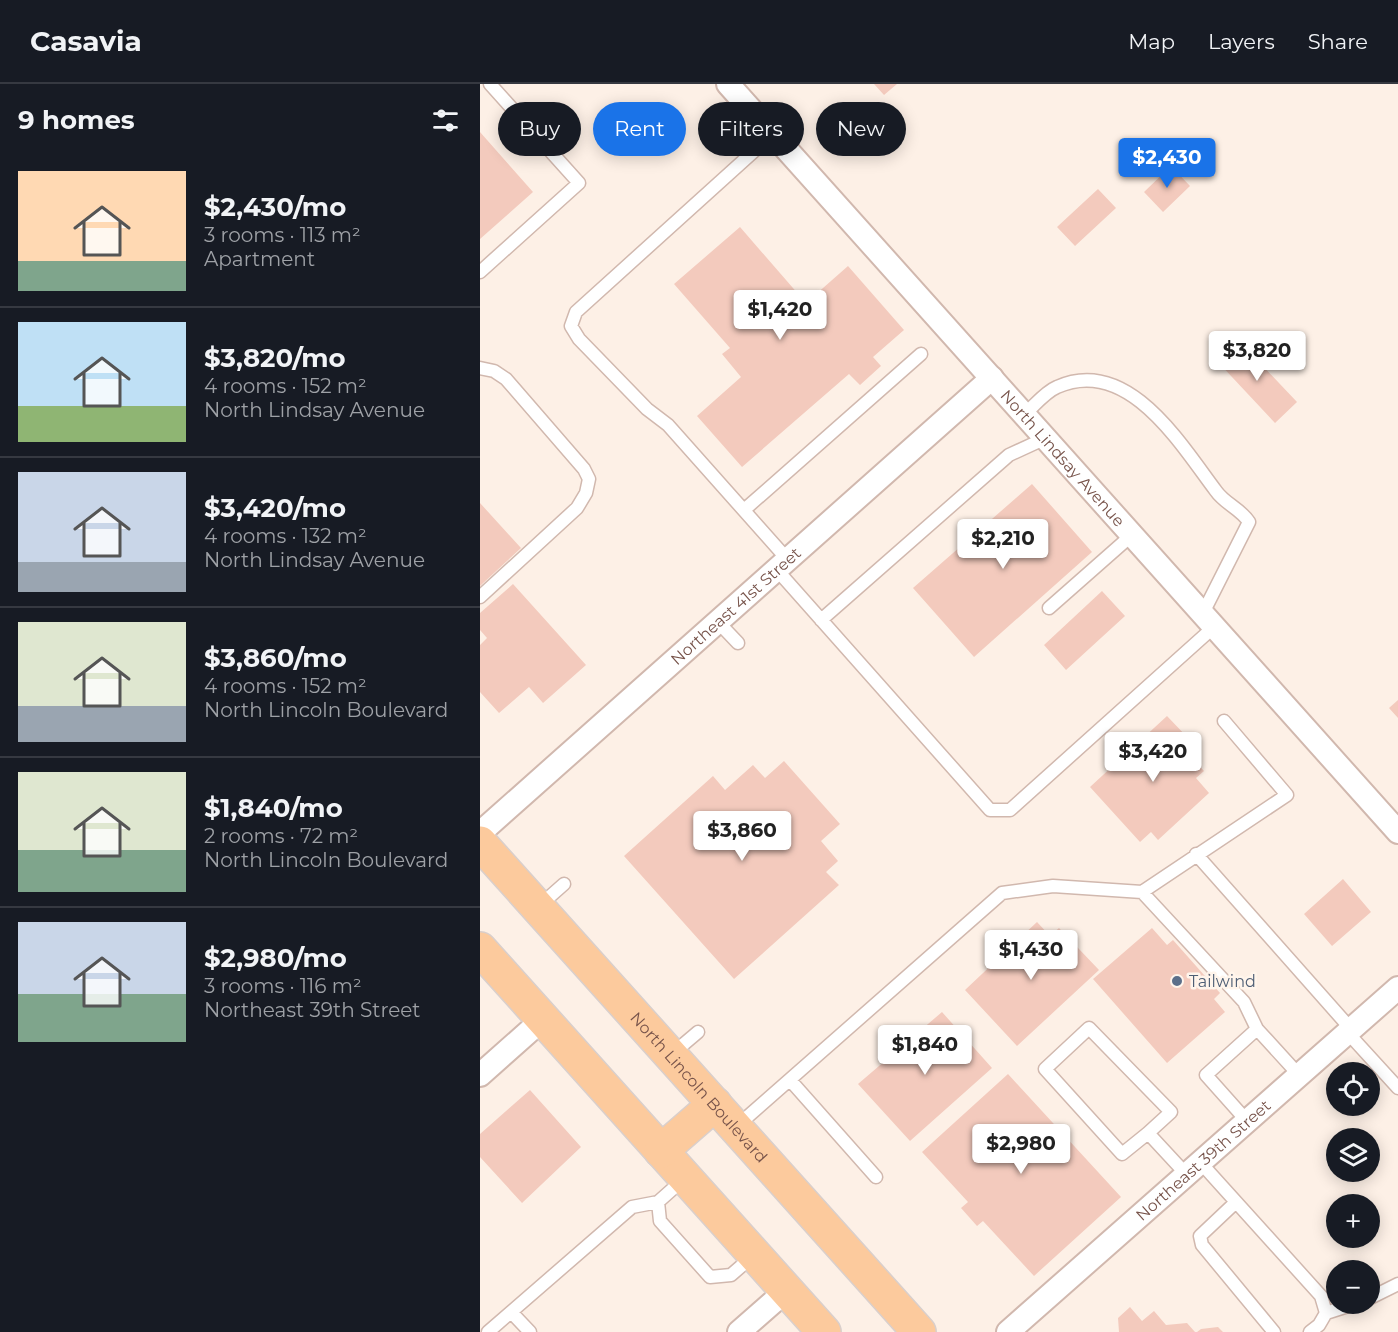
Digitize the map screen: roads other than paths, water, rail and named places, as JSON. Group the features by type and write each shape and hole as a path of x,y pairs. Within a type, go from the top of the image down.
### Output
{"main road":[{"name":"North Lincoln Boulevard","path":"480,843 919,1332"},
{"path":"480,950 824,1332"},
{"path":"661,1151 726,1115"}],"street":[{"name":"North Lindsay Avenue","path":"728,84 745,102"},
{"name":"North Lindsay Avenue","path":"794,156 1398,832"},
{"name":"Northeast 41st Street","path":"480,833 992,378"},
{"name":"Northeast 39th Street","path":"1008,1332 1398,988"},
{"path":"480,1075 543,1019"},
{"path":"739,1332 786,1290"}],"lane":[{"path":"480,272 579,183 490,84"},
{"path":"749,156 576,312 572,326 579,339 647,410 668,425 744,510 821,620 990,810 1010,810 1209,620 1249,522 1244,514 1218,494 1188,452 1151,409 1112,384 1081,381 1056,387 1025,414"},
{"path":"744,510 921,354"},
{"path":"480,368 494,370 506,379 584,469 589,479 586,493 577,508 480,597"},
{"path":"821,620 1009,455 1046,438"},
{"path":"1049,609 1133,534"},
{"path":"718,622 738,643"},
{"path":"726,1115 790,1080 1002,892 1053,886 1142,892 1287,795 1224,720"},
{"path":"1196,854 1398,1088"},
{"path":"538,907 564,884"},
{"path":"1142,892 1244,1002 1257,1029 1299,1075"},
{"path":"1089,1028 1170,1112 1148,1133 1122,1154 1045,1069 1089,1028"},
{"path":"1247,1121 1206,1075 1257,1029"},
{"path":"671,1055 698,1032"},
{"path":"790,1080 876,1178"},
{"path":"1148,1133 1236,1202 1321,1296 1326,1313 1319,1325 1310,1332"},
{"path":"488,1332 632,1208 658,1202 685,1178"},
{"path":"658,1202 660,1221 710,1277 731,1275 754,1254"},
{"path":"1236,1202 1200,1236 1202,1245 1274,1332"},
{"path":"1380,1293 1398,1284"},
{"path":"511,1312 530,1332"}],"place":[{"name":"Tailwind","path":"1177,981"}]}
